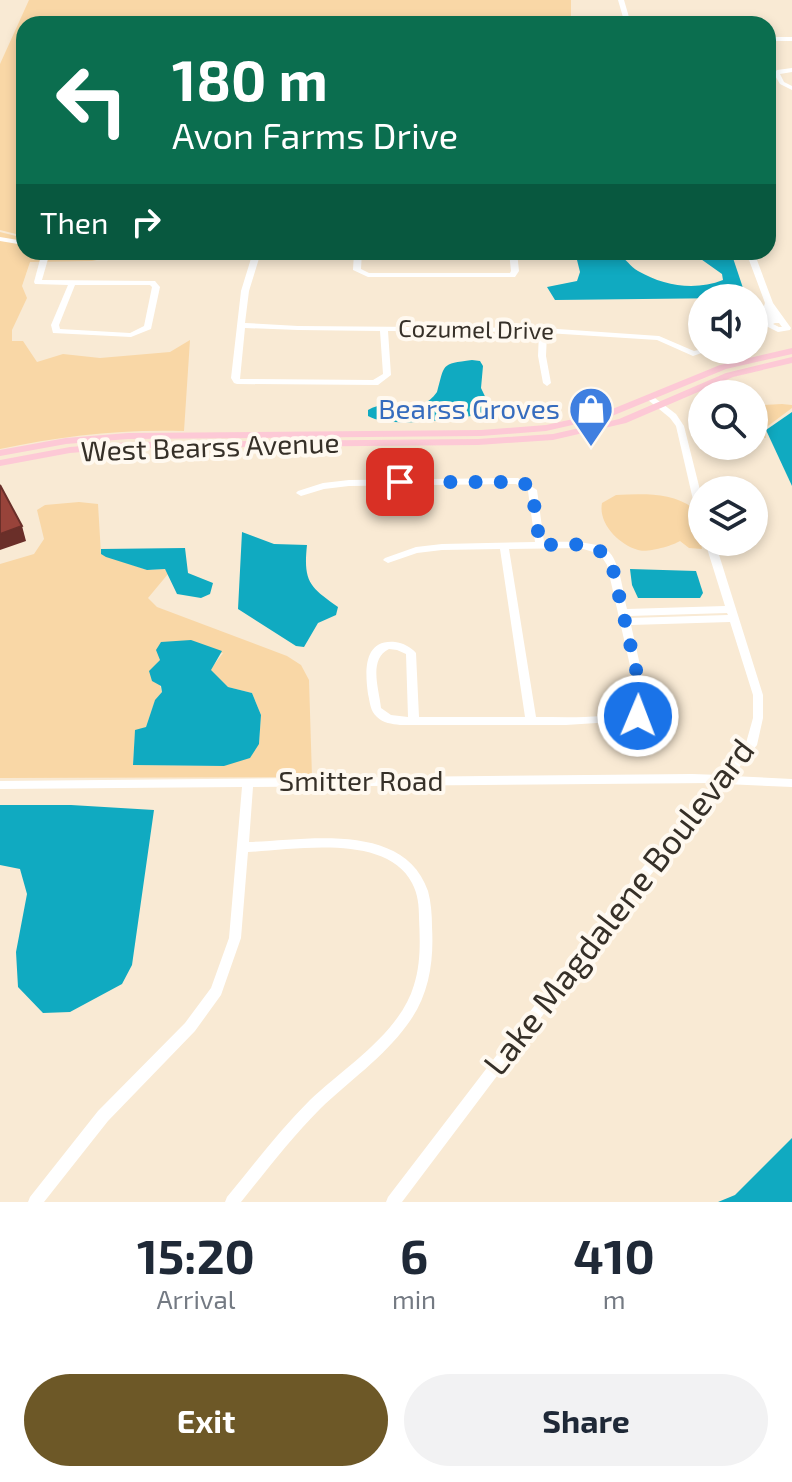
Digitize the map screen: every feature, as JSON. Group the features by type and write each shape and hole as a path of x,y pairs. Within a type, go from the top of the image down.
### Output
{"main road":[{"name":"West Bearss Avenue","path":"0,463 70,450 130,445 517,440 602,426 723,367 792,351"},
{"name":"West Bearss Avenue","path":"0,453 66,441 128,436 524,430 594,418 656,402 730,375 792,360"}],"street":[{"path":"792,70 777,74 782,83 792,88"},
{"path":"44,260 38,282 152,283 156,287 148,327 131,335 56,331 55,325 72,283"},
{"path":"255,260 245,291 237,381 375,383 387,375 384,329"},
{"path":"358,260 357,270 368,275 512,275 515,271 514,260"},
{"path":"753,260 769,303 787,326"},
{"path":"769,303 770,324 787,326"},
{"name":"Cozumel Drive","path":"241,325 543,330 659,338 688,352"},
{"path":"543,330 542,356 547,383"},
{"path":"656,402 680,426 692,476"},
{"path":"301,493 349,483 518,481 532,490 540,545"},
{"path":"504,546 531,720"},
{"path":"388,560 426,548 588,546 603,552 612,565 643,700 642,713 626,719 531,720 414,720 388,719 376,708 372,661 380,649 393,645 411,653 414,720"},
{"name":"Lake Magdalene Boulevard","path":"393,1202 618,906 751,745 758,718 758,695 714,556"},
{"path":"624,617 733,614"},
{"path":"35,1202 103,1116 190,1027 216,991 235,938 248,782"},
{"name":"Smitter Road","path":"0,785 792,783"},
{"path":"240,1199 312,1108 393,1031 412,1006 428,961 425,901 420,883 410,868 395,856 355,845 243,847"}],"shaded area":[{"path":"29,0 571,0 571,16 22,16"},
{"path":"16,29 16,234 0,230 0,64"},
{"path":"0,232 16,236 16,260 97,260 30,262 22,286 27,298 12,330 12,341 23,341 37,362 63,354 100,358 170,352 190,340 184,431 91,434 0,449"},
{"path":"768,405 792,405 792,408 768,426"},
{"path":"646,494 684,503 688,505 688,547 680,541 647,551 623,543 606,525 602,503 616,495"},
{"path":"98,504 101,554 147,570 165,569 168,574 148,598 157,607 287,656 301,665 309,680 312,777 0,778 0,564 34,554 44,539 37,510 45,505","holes":["223,653 210,670 228,687 252,693 261,715 259,744 224,766 133,765 135,731 146,727 155,701 162,692 154,667 160,660"]}],"water":[{"path":"577,260 625,260 648,276 688,286 688,298 555,300 547,287 577,281 580,272"},
{"path":"702,260 734,260 742,284 707,284 723,280 722,274"},
{"path":"480,361 483,366 481,388 492,411 448,420 410,422 379,420 368,416 368,410 376,406 412,407 429,401 437,392 441,376 449,364"},
{"path":"792,412 792,486 768,434 768,429"},
{"path":"242,532 274,544 307,545 306,567 310,582 338,607 336,615 318,623 304,647 296,646 238,609"},
{"path":"185,548 188,573 213,583 210,594 201,598 177,594 165,569 147,570 101,554 101,549"},
{"path":"630,569 696,571 703,593 700,598 638,598"},
{"path":"191,640 222,651 211,670 228,687 252,693 261,715 259,744 250,758 224,766 133,765 135,730 146,727 155,700 162,692 161,686 152,681 149,671 160,660 156,650 161,642"},
{"path":"0,805 154,810 132,965 122,984 70,1012 43,1013 18,987 16,952 27,894 20,869 0,865"},
{"path":"792,1138 792,1202 718,1202 735,1195"}],"building":[{"path":"0,485 22,526 0,534"}],"place":[{"name":"Bearss Groves","path":"591,448"}],"route":[{"path":"400,482 523,482 532,490 540,545 580,545 603,552 612,565 643,700 644,709 638,716"}]}
